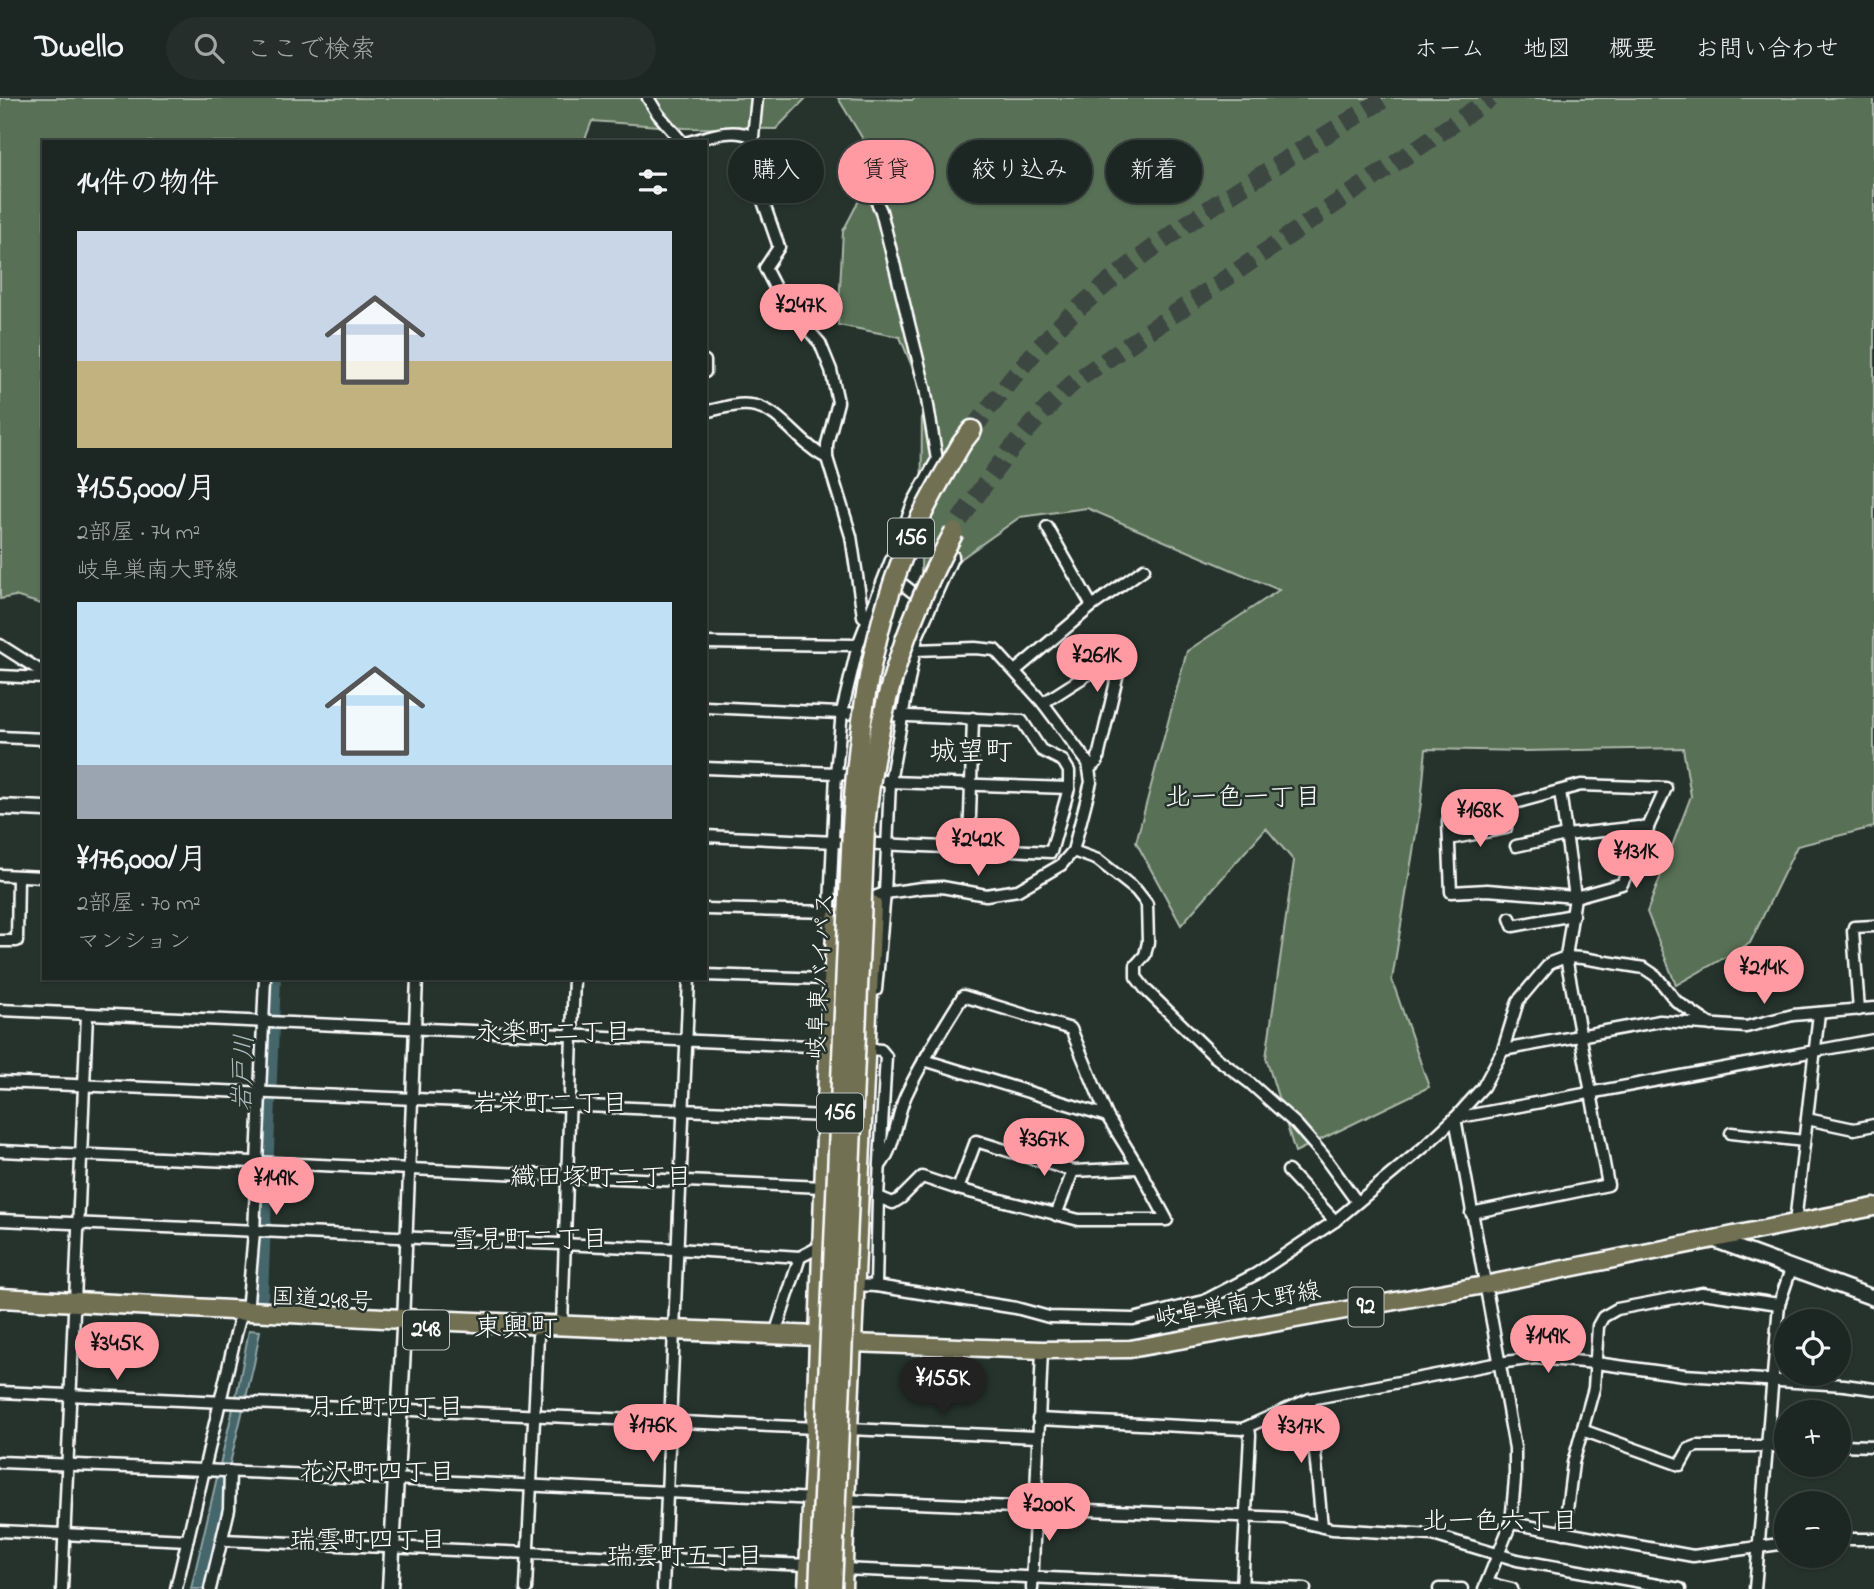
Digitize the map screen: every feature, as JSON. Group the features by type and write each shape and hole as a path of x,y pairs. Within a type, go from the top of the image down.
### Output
{"highway":[{"name":"岐阜東バイパス","path":"819,1589 855,781 866,691 877,640 912,534 967,436"},
{"name":"岐阜東バイパス","path":"832,1589 865,827 873,758 891,678 934,568 957,526"},
{"name":"156","path":"808,1589 833,916 846,763 862,668 868,647 877,640"},
{"name":"156","path":"842,1589 866,1049 878,899 885,737 894,694 891,678"},
{"name":"国道248号","path":"0,1298 74,1307"},
{"name":"国道248号","path":"0,1308 74,1307 241,1315 403,1324 538,1336 775,1334 818,1341"},
{"name":"国道248号","path":"403,1324 562,1325 674,1335 818,1341"},
{"name":"248","path":"818,1341 852,1343"}],"main road":[{"name":"岐阜巣南大野線","path":"852,1343 1042,1350 1130,1349 1484,1285 1874,1207"}],"street":[{"path":"648,98 680,140"},
{"path":"757,98 753,137 757,184 779,247 765,268 780,299 820,343 831,370 838,402 827,444 827,458 851,536 863,616 868,620"},
{"path":"696,140 741,131 753,137"},
{"path":"829,1047 824,1023 833,916 836,773 842,712 858,645 914,501 937,460 925,388 877,203"},
{"path":"707,412 747,404 763,407 806,445 827,458"},
{"path":"1047,527 1092,606"},
{"path":"878,899 887,844 890,782 917,637 953,556"},
{"path":"1015,671 1092,606 1144,569"},
{"path":"887,572 930,606"},
{"path":"707,643 858,645"},
{"path":"0,645 42,672"},
{"path":"707,909 833,916 878,899 942,887 986,895 1018,890 1061,865 1073,851 1091,782 1090,768 1043,703 995,650 915,650"},
{"path":"1043,703 1101,666 1108,654 1122,656 1097,762 1090,768"},
{"path":"0,676 42,678"},
{"path":"707,707 1022,721 1041,750 1063,761 1069,771 1069,788 1051,852 707,836"},
{"path":"969,848 973,718"},
{"path":"0,737 42,739"},
{"path":"707,768 836,773 890,782 1069,788"},
{"path":"1581,785 1666,788 1622,884 1575,897 1487,890 1451,892 1448,821 1560,791 1581,785"},
{"path":"1471,1213 1608,1185 1566,957 1575,897 1560,791"},
{"path":"0,807 42,810"},
{"path":"1516,846 1566,835 1639,827 1648,829"},
{"path":"1449,839 1506,828"},
{"path":"1073,851 1098,860 1136,890 1147,904 1148,942 1145,955 1136,965 1136,977 1146,990 1214,1056 1250,1083 1296,1124 1323,1155 1357,1202"},
{"path":"0,875 42,877"},
{"path":"0,941 17,941 18,876"},
{"path":"1510,918 1513,926 1573,915"},
{"path":"1859,1010 1853,931 1854,927 1874,926"},
{"path":"854,1285 876,1286 1016,1308 1049,1317 1133,1319 1204,1301 1267,1267 1335,1220 1455,1118 1483,1087 1503,1050 1518,1001 1545,967 1566,957 1644,968 1656,976 1676,1001 1711,1025"},
{"path":"707,975 826,979"},
{"path":"176,1589 241,1315 248,1301 254,1232 265,980"},
{"path":"390,1589 417,980"},
{"path":"562,1325 574,980"},
{"path":"663,1589 689,980"},
{"path":"878,1197 893,1203 922,1177 1056,1215 1094,1221 1167,1220 1107,1116 1071,1029 963,996 924,1060 905,1098 895,1126 890,1154 880,1167"},
{"path":"1503,1050 1660,1021 1746,1027 1793,1015 1874,1008"},
{"path":"0,1010 881,1050 886,1056 876,1286"},
{"path":"1795,1223 1819,1013"},
{"path":"62,1589 87,1014"},
{"path":"1455,1118 1874,1040"},
{"path":"924,1060 1107,1116"},
{"path":"0,1082 827,1116"},
{"path":"1455,1118 1515,1448 1511,1523 1486,1586 1512,1589"},
{"path":"1807,1118 1854,1129 1874,1125"},
{"path":"1731,1133 1804,1141"},
{"path":"958,1189 976,1141 1073,1171 1139,1168"},
{"path":"0,1151 823,1186"},
{"path":"1056,1215 1073,1171"},
{"path":"1288,1171 1335,1220"},
{"path":"0,1220 677,1249 800,1257 821,1245"},
{"path":"1715,1240 1874,1298"},
{"path":"775,1334 800,1257"},
{"path":"1755,1589 1779,1304 1791,1269"},
{"path":"1564,1533 1569,1487 1594,1388 1598,1326 1603,1317 1617,1309 1702,1293 1779,1304"},
{"path":"526,1589 538,1336"},
{"path":"1032,1589 1042,1350"},
{"path":"1038,1419 1248,1428 1310,1399 1535,1358 1684,1375 1844,1385 1874,1390"},
{"path":"0,1392 816,1428"},
{"path":"1310,1399 1322,1527"},
{"path":"1242,1588 1250,1435 1248,1428"},
{"path":"848,1429 1037,1437"},
{"path":"1582,1430 1680,1465 1689,1450 1697,1446 1774,1446"},
{"path":"1851,1445 1874,1446"},
{"path":"0,1462 845,1501 1284,1518 1322,1527 1433,1535 1498,1556 1680,1589"},
{"path":"210,1589 229,1509 229,1471"},
{"path":"1511,1523 1693,1556 1774,1544"},
{"path":"0,1531 187,1540"},
{"path":"1851,1539 1874,1539"},
{"path":"222,1540 808,1565"},
{"path":"843,1569 1305,1589"},
{"path":"1439,1589 1462,1589"}],"green space":[{"path":"0,98 806,98 776,129 685,128 592,121 585,140 42,140 42,604 15,596 0,599"},
{"path":"838,98 1874,98 1874,827 1797,846 1750,943 1676,985 1647,912 1691,796 1683,748 1526,751 1426,749 1421,803 1392,980 1429,1087 1295,1152 1266,1058 1294,861 1266,828 1181,925 1136,842 1187,651 1279,590 1087,508 1020,517 921,587 922,391 900,337 838,325 843,231 858,203 934,203 934,140 863,140"}],"water":[{"path":"249,1330 260,1331 227,1476 225,1508 207,1589 191,1589 239,1383"}],"waterway":[{"name":"岩戸川","path":"260,1296 273,980"}],"tunnel":[{"path":"972,430 1046,340 1109,282 1225,198 1386,98"},
{"path":"960,520 1013,447 1074,382 1491,98"}],"district":[{"name":"城望町","path":"971,753"},
{"name":"北一色一丁目","path":"1243,799"},
{"name":"永楽町二丁目","path":"553,1034"},
{"name":"岩栄町二丁目","path":"550,1105"},
{"name":"織田塚町二丁目","path":"601,1179"},
{"name":"雪見町二丁目","path":"530,1241"},
{"name":"東興町","path":"516,1329"},
{"name":"月丘町四丁目","path":"386,1409"},
{"name":"花沢町四丁目","path":"377,1474"},
{"name":"北一色六丁目","path":"1500,1523"},
{"name":"瑞雲町四丁目","path":"368,1542"},
{"name":"瑞雲町五丁目","path":"685,1558"}]}
